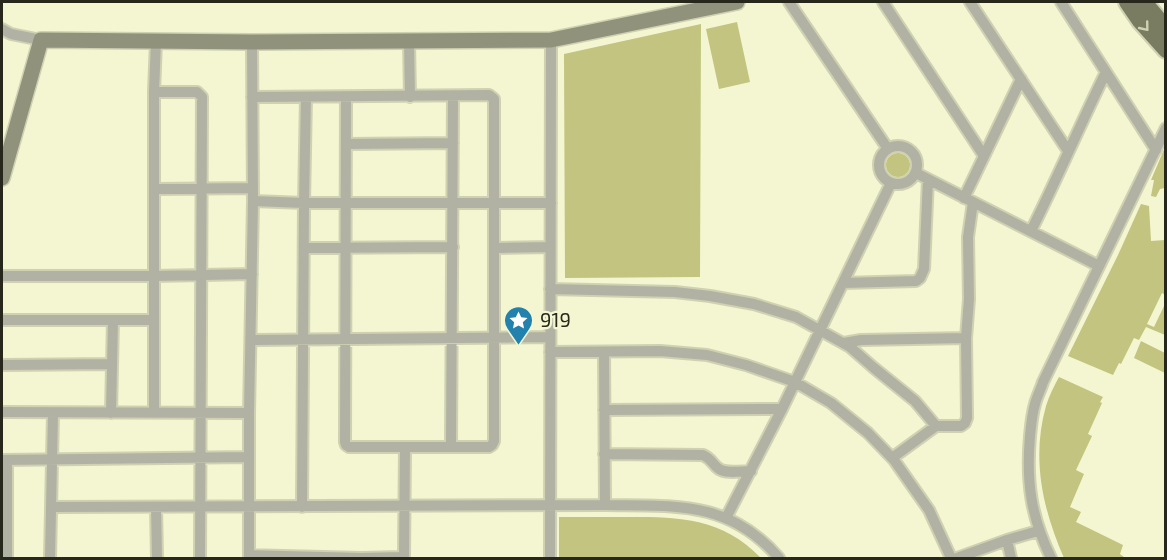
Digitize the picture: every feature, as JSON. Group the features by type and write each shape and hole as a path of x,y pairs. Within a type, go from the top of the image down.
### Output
{"main road":[{"path":"1127,2 1140,21 1166,50"},
{"path":"1144,2 1166,28"}],"street":[{"path":"2,29 11,34 41,40 409,42 550,40 737,2"},
{"path":"789,2 888,149"},
{"path":"883,2 984,156"},
{"path":"970,2 1068,151"},
{"path":"1061,2 1156,150"},
{"path":"2,178 41,40"},
{"path":"550,40 550,558"},
{"path":"154,413 156,41"},
{"path":"252,42 253,201 249,557 408,558"},
{"path":"409,42 410,97"},
{"path":"1031,231 1106,72"},
{"path":"892,458 936,426 961,426 967,418 969,200 984,156 1022,79"},
{"path":"154,92 197,92 202,97 200,558"},
{"path":"252,97 489,95 494,99 494,441 489,447 405,448 349,447 346,445 346,97"},
{"path":"302,507 306,97"},
{"path":"451,447 453,97"},
{"path":"1051,558 1038,531 1029,489 1028,463 1035,404 1043,382 1166,128"},
{"path":"346,144 453,143"},
{"path":"899,146 911,150 917,160 916,173 913,178 903,184 891,183 882,175 879,164 883,153 899,146"},
{"path":"916,173 1099,266"},
{"path":"843,283 916,281 920,278 924,269 928,179"},
{"path":"726,518 782,409 891,183"},
{"path":"154,189 253,188"},
{"path":"253,201 550,203"},
{"path":"304,248 453,247"},
{"path":"494,248 550,247"},
{"path":"2,276 252,274"},
{"path":"550,289 675,292 710,296 764,307 796,318 850,347 915,401 936,426"},
{"path":"2,320 154,320"},
{"path":"111,413 113,320"},
{"path":"250,340 550,337"},
{"path":"844,343 861,340 966,338"},
{"path":"550,352 660,351 707,355 746,365 795,382 831,402 868,433 892,458 929,510 951,558"},
{"path":"604,352 604,505"},
{"path":"2,365 112,364"},
{"path":"604,410 782,409"},
{"path":"2,412 249,413"},
{"path":"50,558 53,413"},
{"path":"405,448 405,553 408,558"},
{"path":"604,454 703,455 711,458 721,470 751,471"},
{"path":"7,558 4,460 249,457"},
{"path":"51,507 604,505 688,507 726,518 751,532 780,558"},
{"path":"156,507 157,558"},
{"path":"957,558 1038,531"},
{"path":"1007,540 1011,558"}],"green space":[{"path":"737,22 750,82 719,89 706,29"},
{"path":"701,24 700,277 565,278 564,54"},
{"path":"1165,147 1165,188 1160,189 1156,197 1151,196 1154,180 1151,180"},
{"path":"898,153 906,157 910,165 906,173 898,177 890,173 886,165 890,157"},
{"path":"1141,204 1149,206 1151,241 1165,240 1165,295 1162,293 1147,324 1154,327 1165,306 1165,335 1146,327 1139,340 1134,338 1113,375 1068,356"},
{"path":"1141,341 1165,353 1165,373 1134,358"},
{"path":"1059,377 1103,397 1088,434 1092,436 1076,470 1084,474 1070,507 1081,512 1076,522 1123,545 1120,554 1123,558 1064,558 1050,521 1042,484 1040,445 1046,406"},
{"path":"559,517 648,517 700,522 731,535 761,558 559,558"}],"place":[{"name":"919","path":"519,346"}]}
